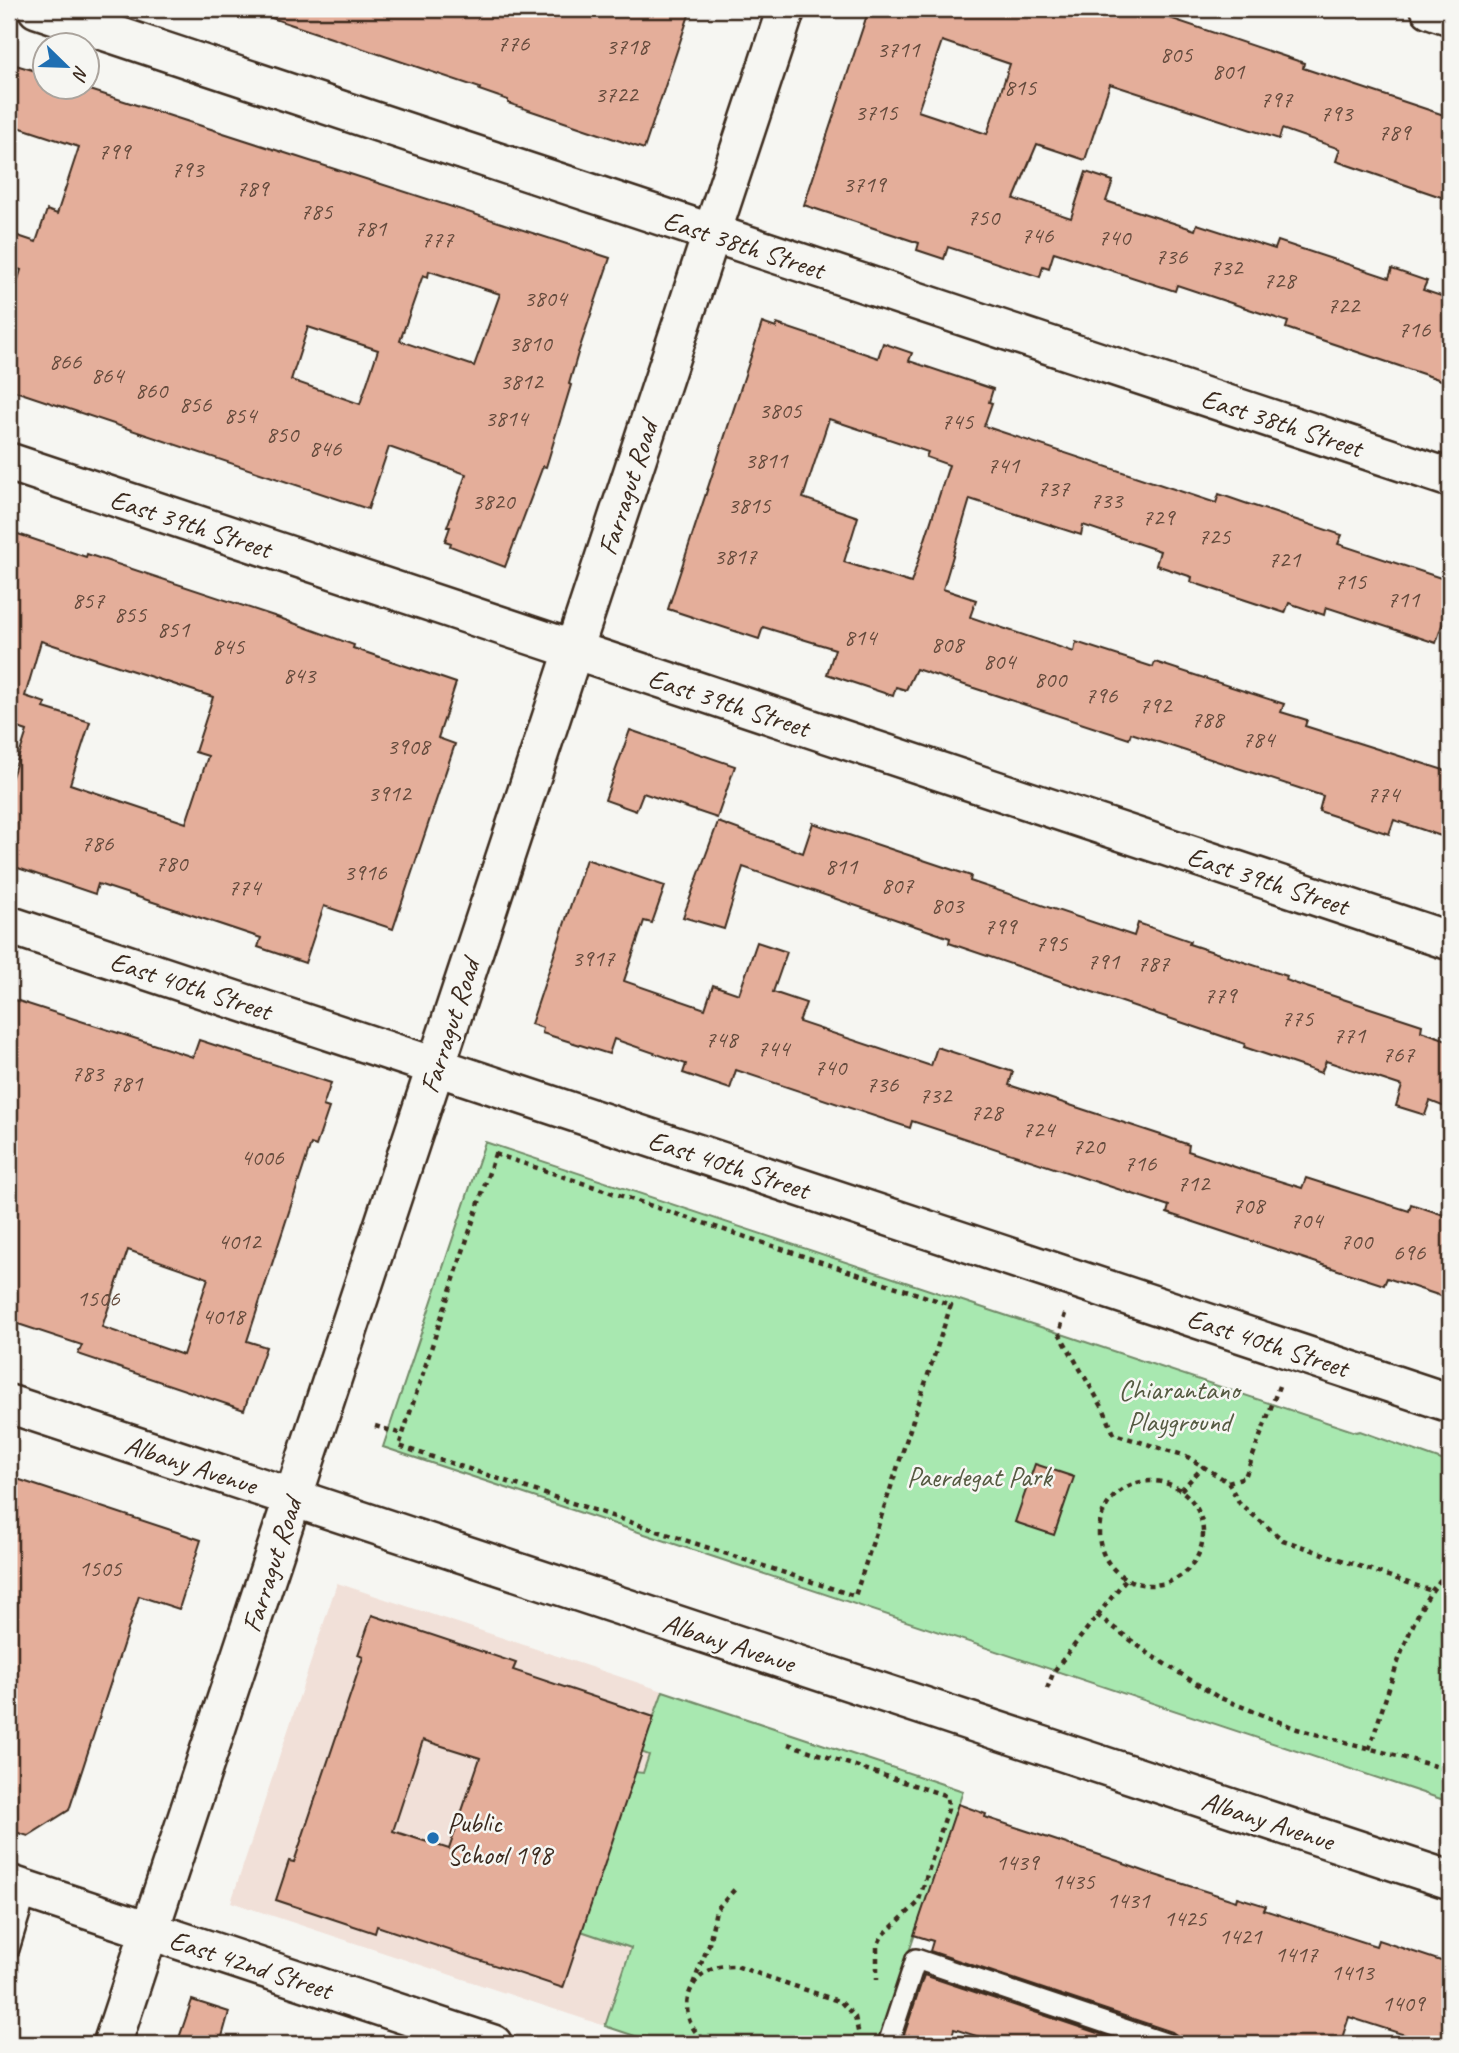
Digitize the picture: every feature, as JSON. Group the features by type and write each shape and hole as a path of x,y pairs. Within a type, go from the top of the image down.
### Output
{"street":[{"name":"East 38th Street","path":"37,9 1450,478"},
{"name":"Farragut Road","path":"112,2044 786,9"},
{"path":"1430,9 1450,16"},
{"name":"East 39th Street","path":"9,462 1450,941"},
{"name":"East 40th Street","path":"9,925 1450,1402"},
{"name":"Albany Avenue","path":"9,1404 1450,1880"},
{"name":"East 42nd Street","path":"18,1887 493,2044"}],"lane":[{"path":"9,1949 18,1887"},
{"path":"888,2044 916,1959 1168,2044"}],"path":[{"path":"495,1154 951,1305 855,1596 399,1446 402,1434 495,1154"},
{"path":"1065,1314 1059,1334 1104,1410 1114,1434 1186,1455 1204,1466 1228,1482 1240,1504 1283,1540 1433,1591"},
{"path":"1228,1482 1245,1477 1279,1385"},
{"path":"375,1426 402,1434"},
{"path":"1181,1490 1204,1466"},
{"path":"1140,1482 1165,1482 1181,1490 1193,1502 1201,1518 1203,1535 1199,1552 1190,1567 1176,1578 1160,1584 1142,1584 1126,1579 1113,1569 1103,1554 1099,1538 1100,1521 1107,1506 1117,1493 1140,1482"},
{"path":"1370,1749 1413,1621 1442,1577 1450,1572"},
{"path":"1047,1689 1054,1671 1126,1579"},
{"path":"1097,1615 1152,1657 1218,1697 1297,1729 1450,1770"},
{"path":"788,1744 947,1796 948,1809 918,1903 881,1936 877,1946 878,1990"},
{"path":"711,2044 696,2033 689,2023 687,1997 709,1944 716,1910 736,1888"},
{"path":"693,1984 704,1973 720,1966 736,1966 834,1998 848,2006 855,2017 859,2033 858,2044"},
{"path":"858,2044 864,2031"}],"shaded area":[{"name":"Public School 198","path":"337,1583 663,1691 641,1752 649,1755 643,1774 635,1772 582,1932 631,1948 605,2026 231,1902"}],"green space":[{"name":"Paerdegat Park","path":"485,1142 1450,1463 1450,1802 383,1447"},
{"path":"663,1691 963,1791 878,2044 659,2044 605,2026 631,1948 581,1931 635,1772 643,1773 649,1755 641,1752"}],"building":[{"path":"261,9 691,9 644,149 508,103 508,100 479,90 480,88 260,14"},
{"path":"869,9 1143,9 1304,63 1303,68 1450,117 1450,200 1336,161 1340,149 1282,129 1279,139 1110,84 1085,160 1037,144 1014,199 1071,218 1086,172 1113,181 1106,201 1195,230 1197,224 1275,249 1278,241 1389,278 1392,269 1427,281 1423,290 1450,299 1450,383 1286,328 1288,322 1177,285 1175,291 1054,252 1049,268 1043,266 1040,277 948,247 944,259 917,250 919,243 804,205","holes":["942,41 1010,64 987,134 918,111"]},
{"path":"9,63 32,70 32,102 102,102 102,94 610,258 578,353 546,467 543,466 505,567 450,546 451,543 445,541 450,527 447,527 466,474 389,447 368,509 9,389 9,308 21,270 9,266 9,233 36,242 47,210 57,214 79,147 9,124","holes":["429,271 500,294 474,366 400,341 423,275 428,277","308,327 378,350 360,404 291,380"]},
{"path":"762,323 776,328 777,324 878,358 883,343 912,353 909,361 993,389 989,402 992,403 984,426 1216,503 1219,494 1342,535 1338,544 1450,581 1450,601 1436,643 1326,607 1324,615 1289,603 1285,613 1191,582 1192,577 1156,565 1160,551 1083,525 1081,535 970,499 943,589 976,600 970,617 1074,652 1076,642 1153,667 1155,662 1284,704 1281,712 1307,720 1305,726 1450,772 1450,839 1394,820 1389,834 1319,811 1323,796 1131,733 1129,739 916,669 906,690 896,687 893,696 827,674 835,649 763,627 759,639 668,609","holes":["829,419 928,452 926,457 949,465 911,583 844,562 858,517 803,498"]},
{"path":"9,531 277,617 354,645 353,648 456,683 438,738 455,744 393,929 324,906 305,963 258,947 261,938 144,899 98,884 95,894 9,865 9,786 27,731 9,725","holes":["41,641 213,697 195,752 208,756 186,823 70,784 90,722 44,708 46,703 25,696"]},
{"path":"630,730 735,766 717,818 643,793 636,811 605,800"},
{"path":"718,822 803,853 813,823 971,876 970,881 1134,936 1138,923 1190,941 1189,944 1287,976 1286,980 1294,983 1422,1025 1421,1031 1450,1041 1450,1109 1430,1101 1425,1115 1396,1106 1402,1086 1326,1061 1321,1073 1244,1047 1245,1044 949,943 950,938 743,867 724,929 683,917"},
{"path":"586,859 665,886 652,923 644,921 624,981 705,1009 713,985 739,994 757,942 787,952 773,992 806,1003 799,1022 931,1066 937,1047 1013,1072 1009,1085 1189,1145 1188,1151 1244,1170 1302,1188 1306,1178 1409,1211 1411,1204 1450,1217 1450,1299 1387,1278 1384,1285 1335,1269 1167,1213 1169,1206 912,1121 910,1128 736,1070 730,1089 683,1073 686,1064 614,1039 609,1054 542,1033 543,1028 531,1024"},
{"path":"9,998 193,1057 199,1040 331,1083 323,1106 329,1108 316,1146 311,1144 247,1341 266,1347 244,1410 78,1354 82,1345 9,1321","holes":["128,1250 208,1278 183,1355 102,1327"]},
{"path":"1035,1464 1074,1477 1054,1535 1015,1522"},
{"path":"17,1479 201,1540 179,1609 139,1596 69,1810 28,1836 9,1830 9,1504"},
{"name":"Public School 198","path":"372,1615 516,1663 513,1670 654,1717 563,1988 377,1926 375,1933 276,1900 289,1861 294,1862 363,1657 358,1655","holes":["423,1740 480,1758 449,1849 393,1831"]},
{"path":"958,1804 986,1814 985,1817 1152,1874 1236,1901 1237,1897 1266,1906 1264,1910 1376,1946 1378,1940 1450,1964 1450,2044 1433,2044 1349,2017 1340,2044 1180,2044 1178,2036 1172,2032 930,1951 933,1941 914,1935"},
{"path":"924,1975 1130,2044 1002,2044 954,2029 950,2044 901,2044"},
{"path":"192,2000 229,2012 220,2044 177,2044"}],"place":[{"name":"Public School 198","path":"433,1838"}],"park label":[{"name":"Chiarantano Playground","path":"1179,1405"}]}
